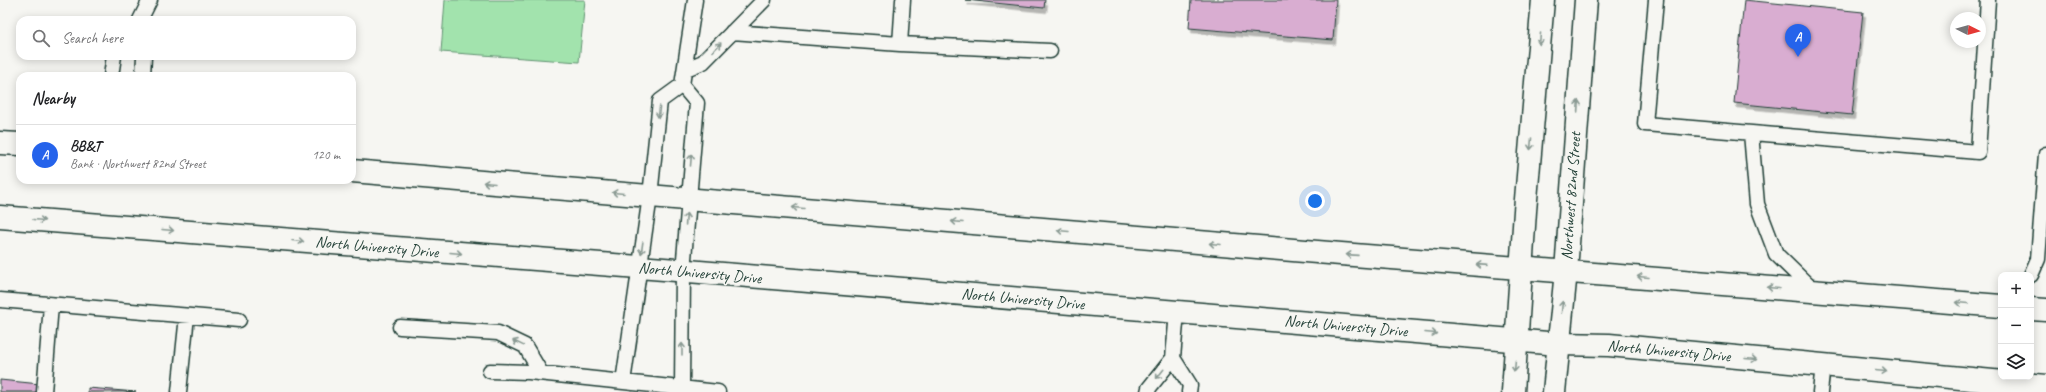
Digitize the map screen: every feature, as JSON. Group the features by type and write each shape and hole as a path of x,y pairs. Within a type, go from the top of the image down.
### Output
{"main road":[{"path":"1513,392 1518,340 1520,268 1543,0"},
{"name":"Northwest 82nd Street","path":"1554,392 1566,271 1586,0"},
{"path":"0,143 16,144"},
{"path":"356,172 1341,254 1998,306"},
{"name":"North University Drive","path":"0,217 640,267 1559,344 1610,345 2046,386"},
{"path":"2034,309 2046,310"}],"lane":[{"path":"142,16 150,0"},
{"path":"623,382 650,196 660,101 682,85 686,69 695,0"},
{"path":"686,69 703,62 764,0"},
{"path":"900,44 903,0"},
{"path":"1656,0 1645,124 1978,152 1988,0"},
{"path":"732,32 900,44 1050,51"},
{"path":"112,72 113,60"},
{"path":"143,72 144,60"},
{"path":"682,85 697,103 683,271 682,388"},
{"path":"1751,133 1757,204 1776,254 1814,291"},
{"path":"2032,272 2038,259 2046,154"},
{"path":"0,300 239,320"},
{"path":"44,392 51,305"},
{"path":"1148,392 1149,388 1173,358 1177,312"},
{"path":"178,392 187,316"},
{"path":"400,326 498,333 525,346 541,373"},
{"path":"1173,358 1190,385 1189,392"},
{"path":"1820,392 1823,365"},
{"path":"490,371 541,373 718,392"}],"green space":[{"path":"445,0 585,0 579,62 441,52"}],"building":[{"path":"965,0 1045,0 1044,8"},
{"path":"1191,0 1336,0 1333,40 1189,28"},
{"path":"1744,0 1863,12 1852,115 1734,103"},
{"path":"0,380 40,384 39,392 0,392"},
{"path":"88,388 136,392 88,392"}],"place":[{"name":"BB&T","path":"1798,57"}]}
